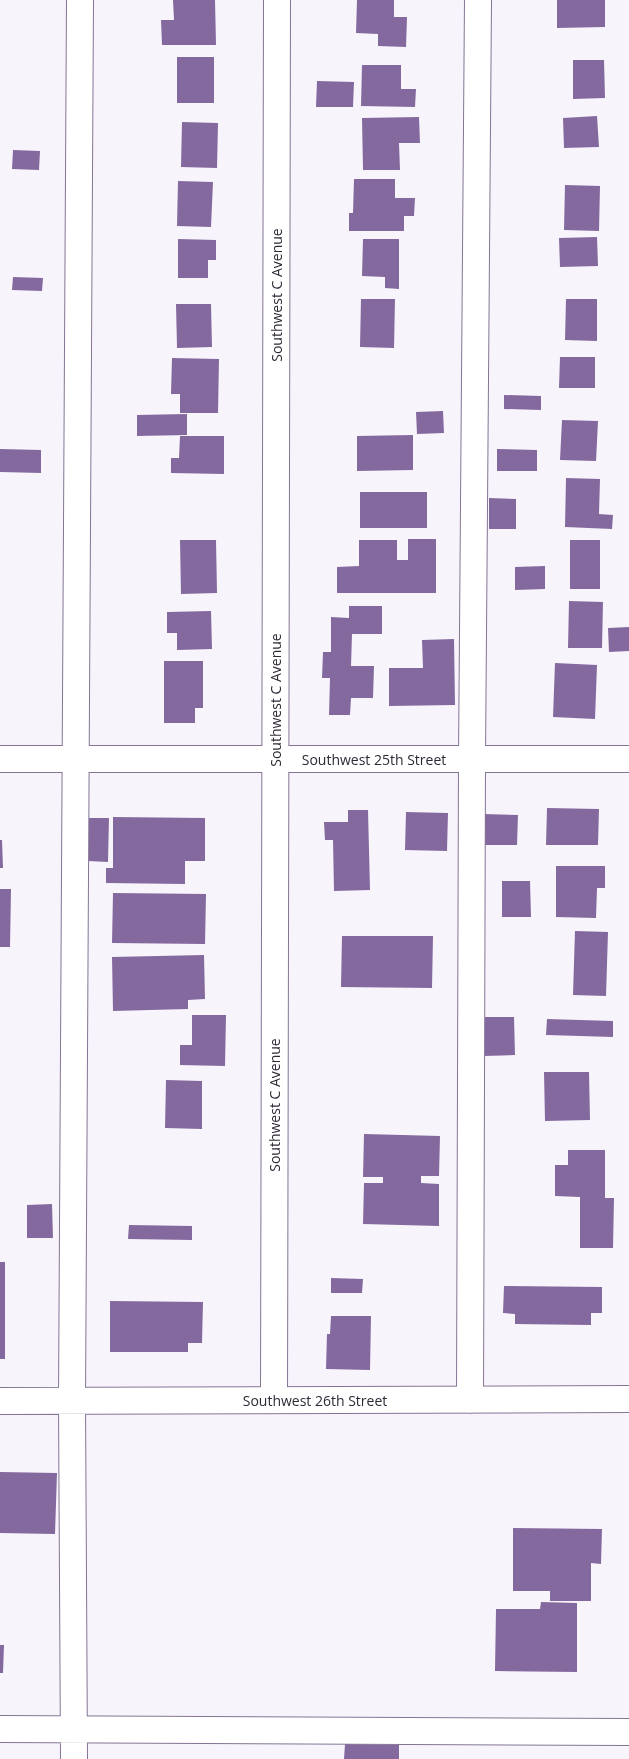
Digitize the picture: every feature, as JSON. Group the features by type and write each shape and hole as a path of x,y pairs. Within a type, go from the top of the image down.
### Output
{"street":[{"path":"74,1759 72,1401 80,0"},
{"name":"Southwest C Avenue","path":"274,1400 277,0"},
{"path":"470,1400 472,759 478,0"},
{"name":"Southwest 25th Street","path":"0,759 629,759"},
{"name":"Southwest 26th Street","path":"0,1401 629,1399"},
{"path":"0,1729 629,1732"}],"building":[{"path":"173,0 215,0 216,45 162,45 161,20 174,20"},
{"path":"357,0 394,0 394,17 407,17 406,47 378,46 378,34 356,33"},
{"path":"557,0 605,0 605,27 557,28"},
{"path":"177,57 214,57 214,103 177,103"},
{"path":"573,60 604,60 605,98 573,99"},
{"path":"362,65 401,65 401,89 416,89 415,107 361,106"},
{"path":"317,81 354,82 353,107 316,107"},
{"path":"597,116 599,147 564,148 563,118"},
{"path":"419,117 420,143 399,143 400,170 363,170 362,118"},
{"path":"182,122 218,123 217,168 181,167"},
{"path":"13,150 40,151 39,170 12,169"},
{"path":"354,179 395,179 395,198 415,198 414,216 404,216 404,231 349,231 349,213 353,213"},
{"path":"178,181 213,182 211,227 177,226"},
{"path":"565,185 600,186 599,231 564,230"},
{"path":"597,237 598,266 560,267 559,238"},
{"path":"178,239 216,240 216,260 208,260 208,278 178,278"},
{"path":"363,239 399,239 399,289 385,288 385,277 362,276"},
{"path":"13,277 43,278 42,291 12,290"},
{"path":"361,299 395,299 394,348 360,347"},
{"path":"566,299 597,299 597,341 565,340"},
{"path":"176,304 211,304 212,347 177,348"},
{"path":"560,357 595,357 595,388 559,388"},
{"path":"172,358 219,359 218,413 180,413 180,394 171,394"},
{"path":"504,395 541,396 541,410 504,409"},
{"path":"443,411 444,433 417,434 416,412"},
{"path":"187,414 187,435 137,436 137,415"},
{"path":"562,420 598,421 596,461 560,460"},
{"path":"413,435 413,470 357,471 357,436"},
{"path":"180,436 224,436 224,474 171,473 171,458 179,458"},
{"path":"0,449 41,450 41,473 0,472"},
{"path":"497,449 537,450 537,471 497,471"},
{"path":"566,478 600,479 599,514 613,515 612,529 565,527"},
{"path":"360,492 427,492 427,528 360,528"},
{"path":"489,498 516,499 516,529 489,529"},
{"path":"408,539 436,539 436,593 337,593 337,567 359,566 359,540 397,540 397,560 408,560"},
{"path":"180,540 216,540 217,593 181,594"},
{"path":"570,540 600,540 600,589 570,589"},
{"path":"545,566 545,589 515,590 515,567"},
{"path":"569,601 603,602 602,648 568,648"},
{"path":"349,606 382,606 382,634 352,634 351,666 374,666 373,698 351,698 350,715 329,715 330,678 322,678 323,652 331,652 331,617 349,618"},
{"path":"211,611 212,649 177,650 177,633 167,633 167,612"},
{"path":"629,627 629,651 609,652 608,628"},
{"path":"454,639 455,705 389,706 389,668 423,668 422,640"},
{"path":"164,661 203,661 203,708 195,708 195,723 164,723"},
{"path":"555,663 597,665 595,719 553,717"},
{"path":"547,808 599,809 598,845 546,845"},
{"path":"348,810 368,810 370,890 334,891 333,840 325,840 324,822 348,822"},
{"path":"406,812 448,813 447,851 405,850"},
{"path":"482,814 518,815 517,845 482,845"},
{"path":"113,817 205,818 205,861 185,861 185,884 106,883 106,868 113,868"},
{"path":"88,818 109,818 108,862 88,861"},
{"path":"0,840 2,840 3,868 0,868"},
{"path":"556,866 605,866 605,888 597,888 596,918 556,917"},
{"path":"502,881 530,881 531,917 502,917"},
{"path":"0,889 11,889 10,947 0,947"},
{"path":"113,893 206,894 205,944 112,943"},
{"path":"575,931 608,932 606,996 573,995"},
{"path":"342,936 433,936 432,988 341,987"},
{"path":"204,955 205,999 188,1000 188,1009 113,1011 112,957"},
{"path":"192,1015 226,1015 225,1066 180,1065 180,1045 192,1045"},
{"path":"483,1017 514,1017 515,1055 484,1056"},
{"path":"547,1019 613,1021 613,1037 546,1035"},
{"path":"544,1072 589,1072 590,1120 545,1121"},
{"path":"166,1080 202,1081 202,1129 165,1128"},
{"path":"364,1134 440,1136 439,1176 421,1176 421,1183 439,1184 439,1226 363,1224 364,1183 383,1183 383,1177 363,1177"},
{"path":"568,1150 605,1150 605,1198 614,1198 613,1248 580,1248 580,1197 555,1196 555,1165 568,1165"},
{"path":"52,1204 53,1238 27,1238 27,1205"},
{"path":"129,1225 192,1226 192,1240 128,1239"},
{"path":"0,1262 5,1262 5,1359 0,1359"},
{"path":"331,1278 363,1279 362,1293 331,1293"},
{"path":"504,1286 602,1287 602,1313 591,1313 591,1325 515,1324 515,1314 503,1313"},
{"path":"110,1301 203,1302 202,1343 188,1343 188,1352 110,1352"},
{"path":"331,1316 371,1316 370,1370 326,1369 327,1334 330,1334"},
{"path":"0,1472 57,1473 55,1534 0,1533"},
{"path":"513,1528 602,1529 601,1564 591,1563 591,1601 550,1601 550,1591 513,1591"},
{"path":"541,1602 577,1603 577,1672 495,1671 496,1609 540,1609"},
{"path":"0,1645 4,1645 3,1673 0,1673"},
{"path":"345,1744 399,1745 399,1759 344,1759"}]}
